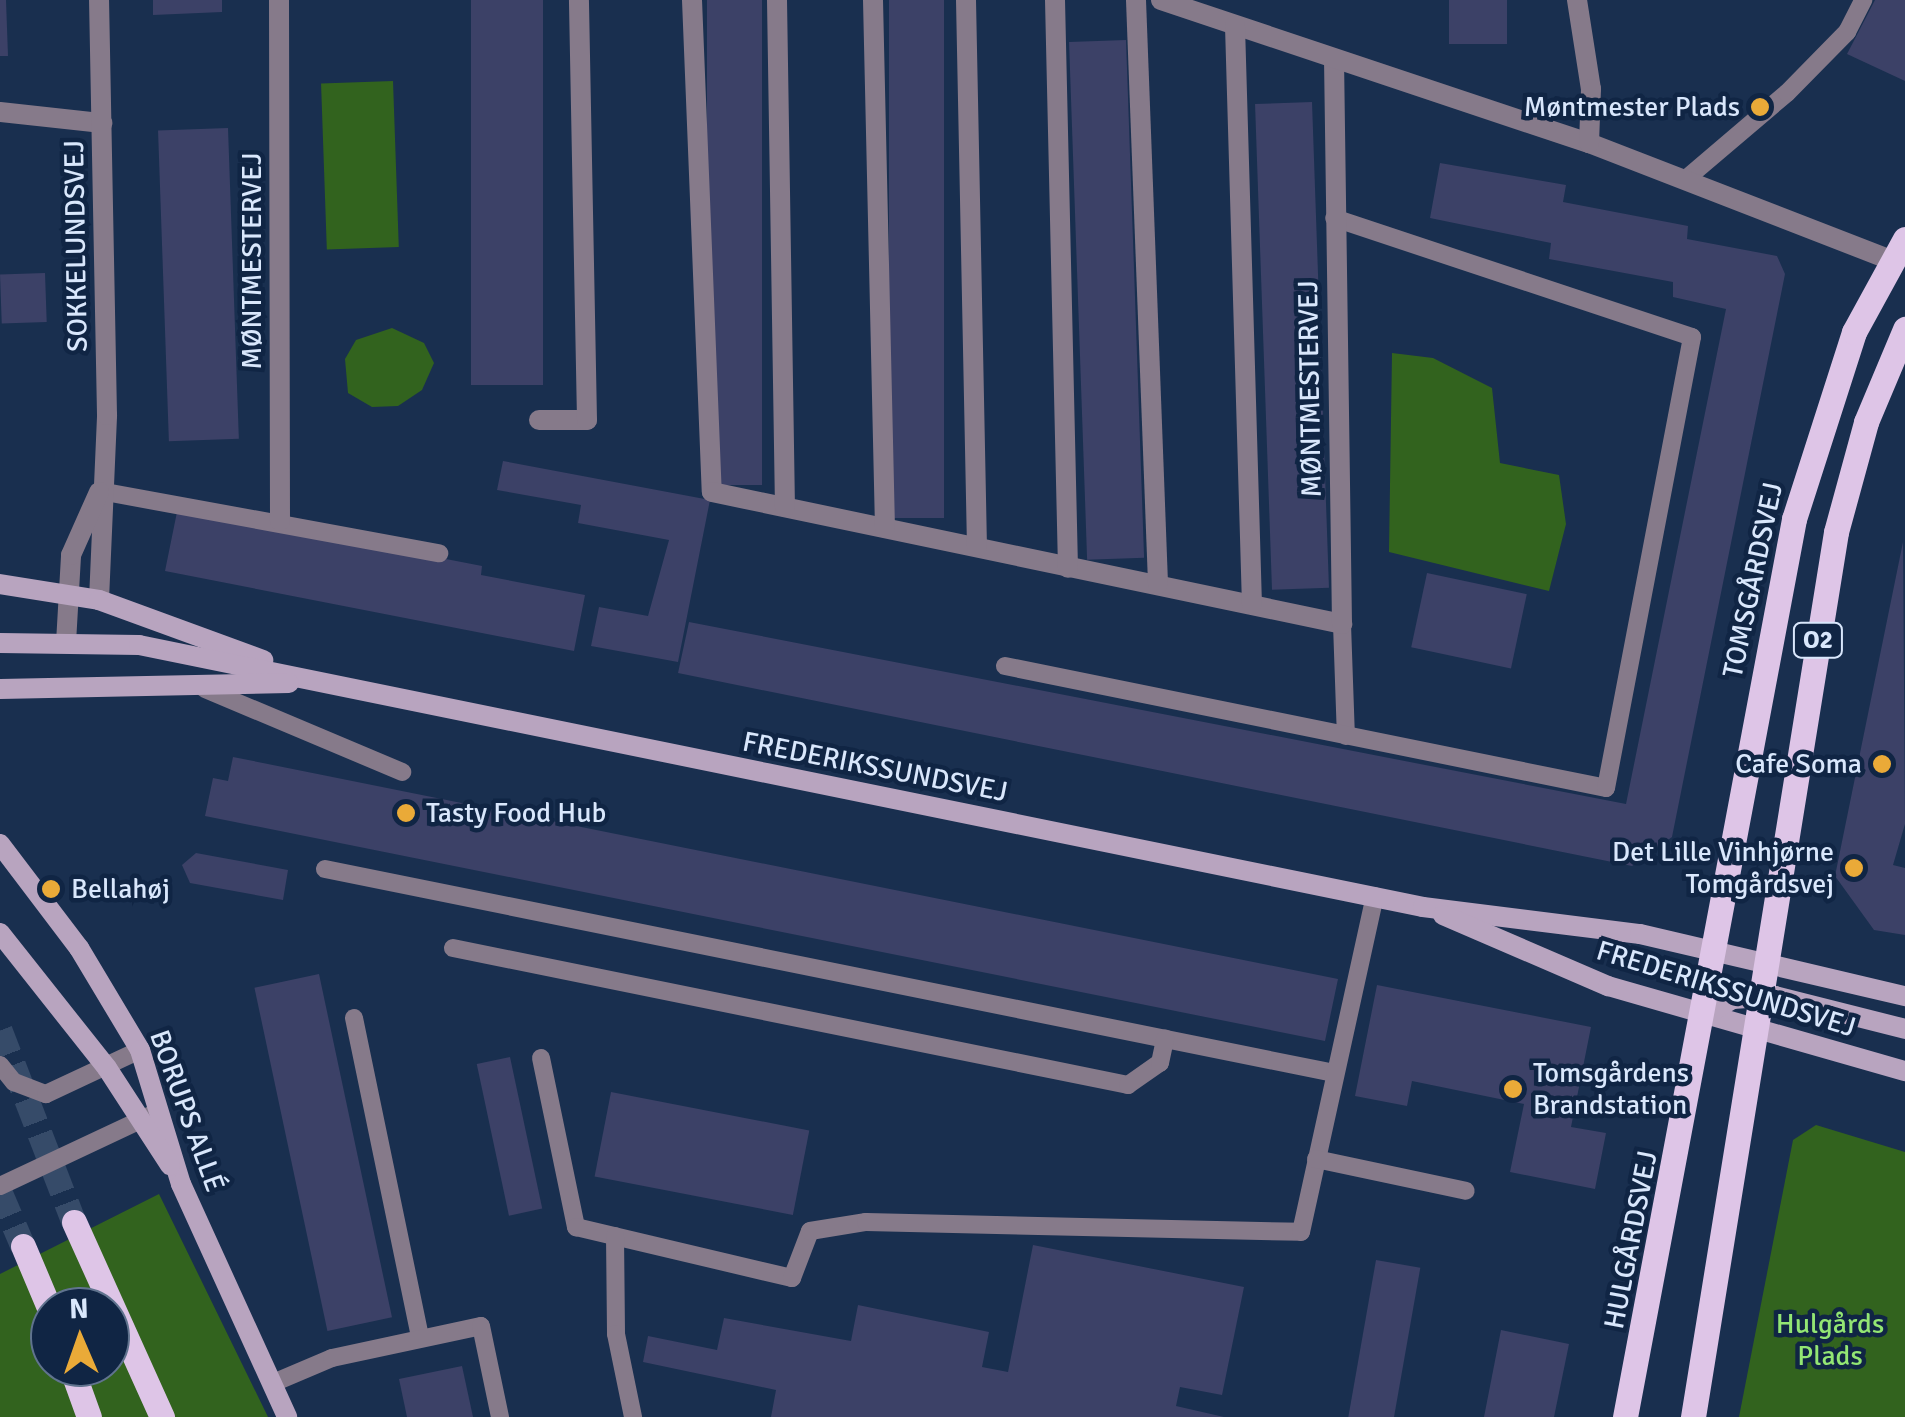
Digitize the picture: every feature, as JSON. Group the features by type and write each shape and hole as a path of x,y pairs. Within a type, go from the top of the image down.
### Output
{"main road":[{"name":"TOMSGÅRDSVEJ","path":"1718,950 1794,519 1826,406 1898,250"},
{"name":"O2","path":"1692,1417 1836,532 1866,422 1905,329"},
{"name":"O2","path":"1706,1015 1718,950"},
{"name":"HULGÅRDSVEJ","path":"1625,1417 1706,1015"},
{"path":"74,1222 162,1417"},
{"path":"24,1246 41,1287"},
{"path":"79,1387 89,1417"}],"street":[{"name":"SOKKELUNDSVEJ","path":"99,0 107,415 100,490 99,600"},
{"name":"MØNTMESTERVEJ","path":"278,0 280,521"},
{"path":"539,420 586,420 580,0"},
{"path":"692,0 712,492 1342,624"},
{"path":"777,0 785,507"},
{"path":"873,0 886,528"},
{"path":"966,0 977,547"},
{"path":"1055,0 1068,568"},
{"path":"1136,0 1158,584"},
{"path":"1161,0 1334,62 1589,143 1898,250"},
{"path":"1576,0 1591,89 1589,143"},
{"path":"1235,26 1252,604"},
{"name":"MØNTMESTERVEJ","path":"1334,62 1342,624"},
{"path":"0,112 102,123"},
{"name":"SOKKELUNDSVEJ","path":"66,643 63,593 100,490"},
{"path":"0,584 99,600 316,681"},
{"name":"FREDERIKSSUNDSVEJ","path":"0,643 140,645 1423,907 1718,950 1905,996"},
{"name":"FREDERIKSSUNDSVEJ","path":"0,688 205,690 316,681"},
{"name":"BORUPS ALLÉ","path":"0,844 79,948 140,1050 163,1111 181,1184 287,1417"},
{"name":"FREDERIKSSUNDSVEJ","path":"1423,907 1608,986 1905,1070"},
{"path":"0,932 108,1068 181,1184"},
{"path":"1706,1015 1732,999 1762,996 1905,1029"}],"lane":[{"path":"1687,178 1798,81 1847,32 1864,0"},
{"path":"1004,666 1606,788 1692,337 1334,218"},
{"path":"100,490 439,552"},
{"path":"1342,624 1346,736"},
{"path":"205,690 402,772"},
{"path":"325,870 1334,1073"},
{"path":"541,1058 576,1226 792,1278 810,1230 866,1222 1301,1232 1374,896"},
{"path":"453,948 1128,1085 1160,1064 1165,1039"},
{"path":"354,1018 420,1338"},
{"path":"0,1065 14,1082 46,1094 140,1050"},
{"path":"0,1186 163,1111"},
{"path":"1316,1159 1466,1190"},
{"path":"615,1236 616,1334 633,1417"},
{"path":"274,1383 332,1358 481,1326 500,1417"}],"green space":[{"path":"393,81 399,247 327,249 321,84"},
{"path":"392,328 424,343 434,363 422,390 398,406 372,407 348,393 345,359 356,340"},
{"path":"1392,353 1433,358 1492,388 1500,463 1559,475 1566,524 1549,591 1389,552"},
{"name":"Hulgårds Plads","path":"1816,1125 1905,1152 1905,1417 1739,1417 1793,1140"},
{"path":"159,1194 268,1417 0,1417 0,1274"}],"building":[{"path":"0,0 6,0 8,56 0,56"},
{"path":"153,0 222,0 222,12 153,15"},
{"path":"471,0 543,0 543,385 471,385"},
{"path":"707,0 762,0 762,485 707,485"},
{"path":"889,0 944,0 944,518 889,518"},
{"path":"1449,0 1507,0 1507,44 1449,44"},
{"path":"1875,0 1905,0 1905,81 1847,54"},
{"path":"1126,40 1144,558 1087,560 1069,42"},
{"path":"1312,102 1329,588 1272,590 1255,104"},
{"path":"228,128 239,439 169,441 158,130"},
{"path":"1440,163 1566,185 1563,202 1688,226 1687,239 1777,256 1785,274 1672,837 1632,866 678,673 689,622 1626,804 1726,309 1673,297 1673,282 1549,259 1551,243 1430,218"},
{"path":"45,273 47,322 2,324 0,275"},
{"path":"503,461 710,500 678,662 591,646 599,607 648,616 669,540 578,523 581,505 497,490"},
{"path":"178,507 482,566 481,575 585,595 574,651 165,571"},
{"path":"1903,542 1905,824 1893,865 1905,868 1905,935 1874,930 1835,876"},
{"path":"1427,573 1527,594 1511,669 1411,647"},
{"path":"233,757 1338,979 1325,1041 205,816 213,778 228,781"},
{"path":"196,853 288,870 283,900 190,883 182,865"},
{"path":"319,974 392,1317 327,1331 254,988"},
{"name":"Tomsgårdens Brandstation","path":"1377,985 1591,1027 1571,1127 1606,1133 1595,1189 1510,1172 1524,1104 1412,1081 1407,1106 1355,1096"},
{"path":"510,1057 542,1209 509,1216 477,1064"},
{"path":"611,1092 809,1131 793,1215 595,1176"},
{"path":"1033,1245 1244,1287 1222,1395 1180,1387 1176,1406 1224,1417 771,1417 776,1390 643,1362 648,1336 717,1350 724,1318 851,1341 858,1305 989,1332 982,1367 1008,1372"},
{"path":"1376,1260 1420,1268 1394,1417 1348,1417"},
{"path":"1501,1330 1569,1344 1554,1417 1484,1417"},
{"path":"462,1366 473,1417 407,1417 399,1379"}],"tunnel":[{"path":"0,1030 74,1222"},
{"path":"0,1192 23,1246"}],"place":[{"name":"Møntmester Plads","path":"1760,107"},
{"name":"Cafe Soma","path":"1882,764"},
{"name":"Tasty Food Hub","path":"406,813"},
{"name":"Det Lille Vinhjørne Tomgårdsvej","path":"1854,868"},
{"name":"Bellahøj","path":"51,889"},
{"name":"Tomsgårdens Brandstation","path":"1513,1089"}]}
